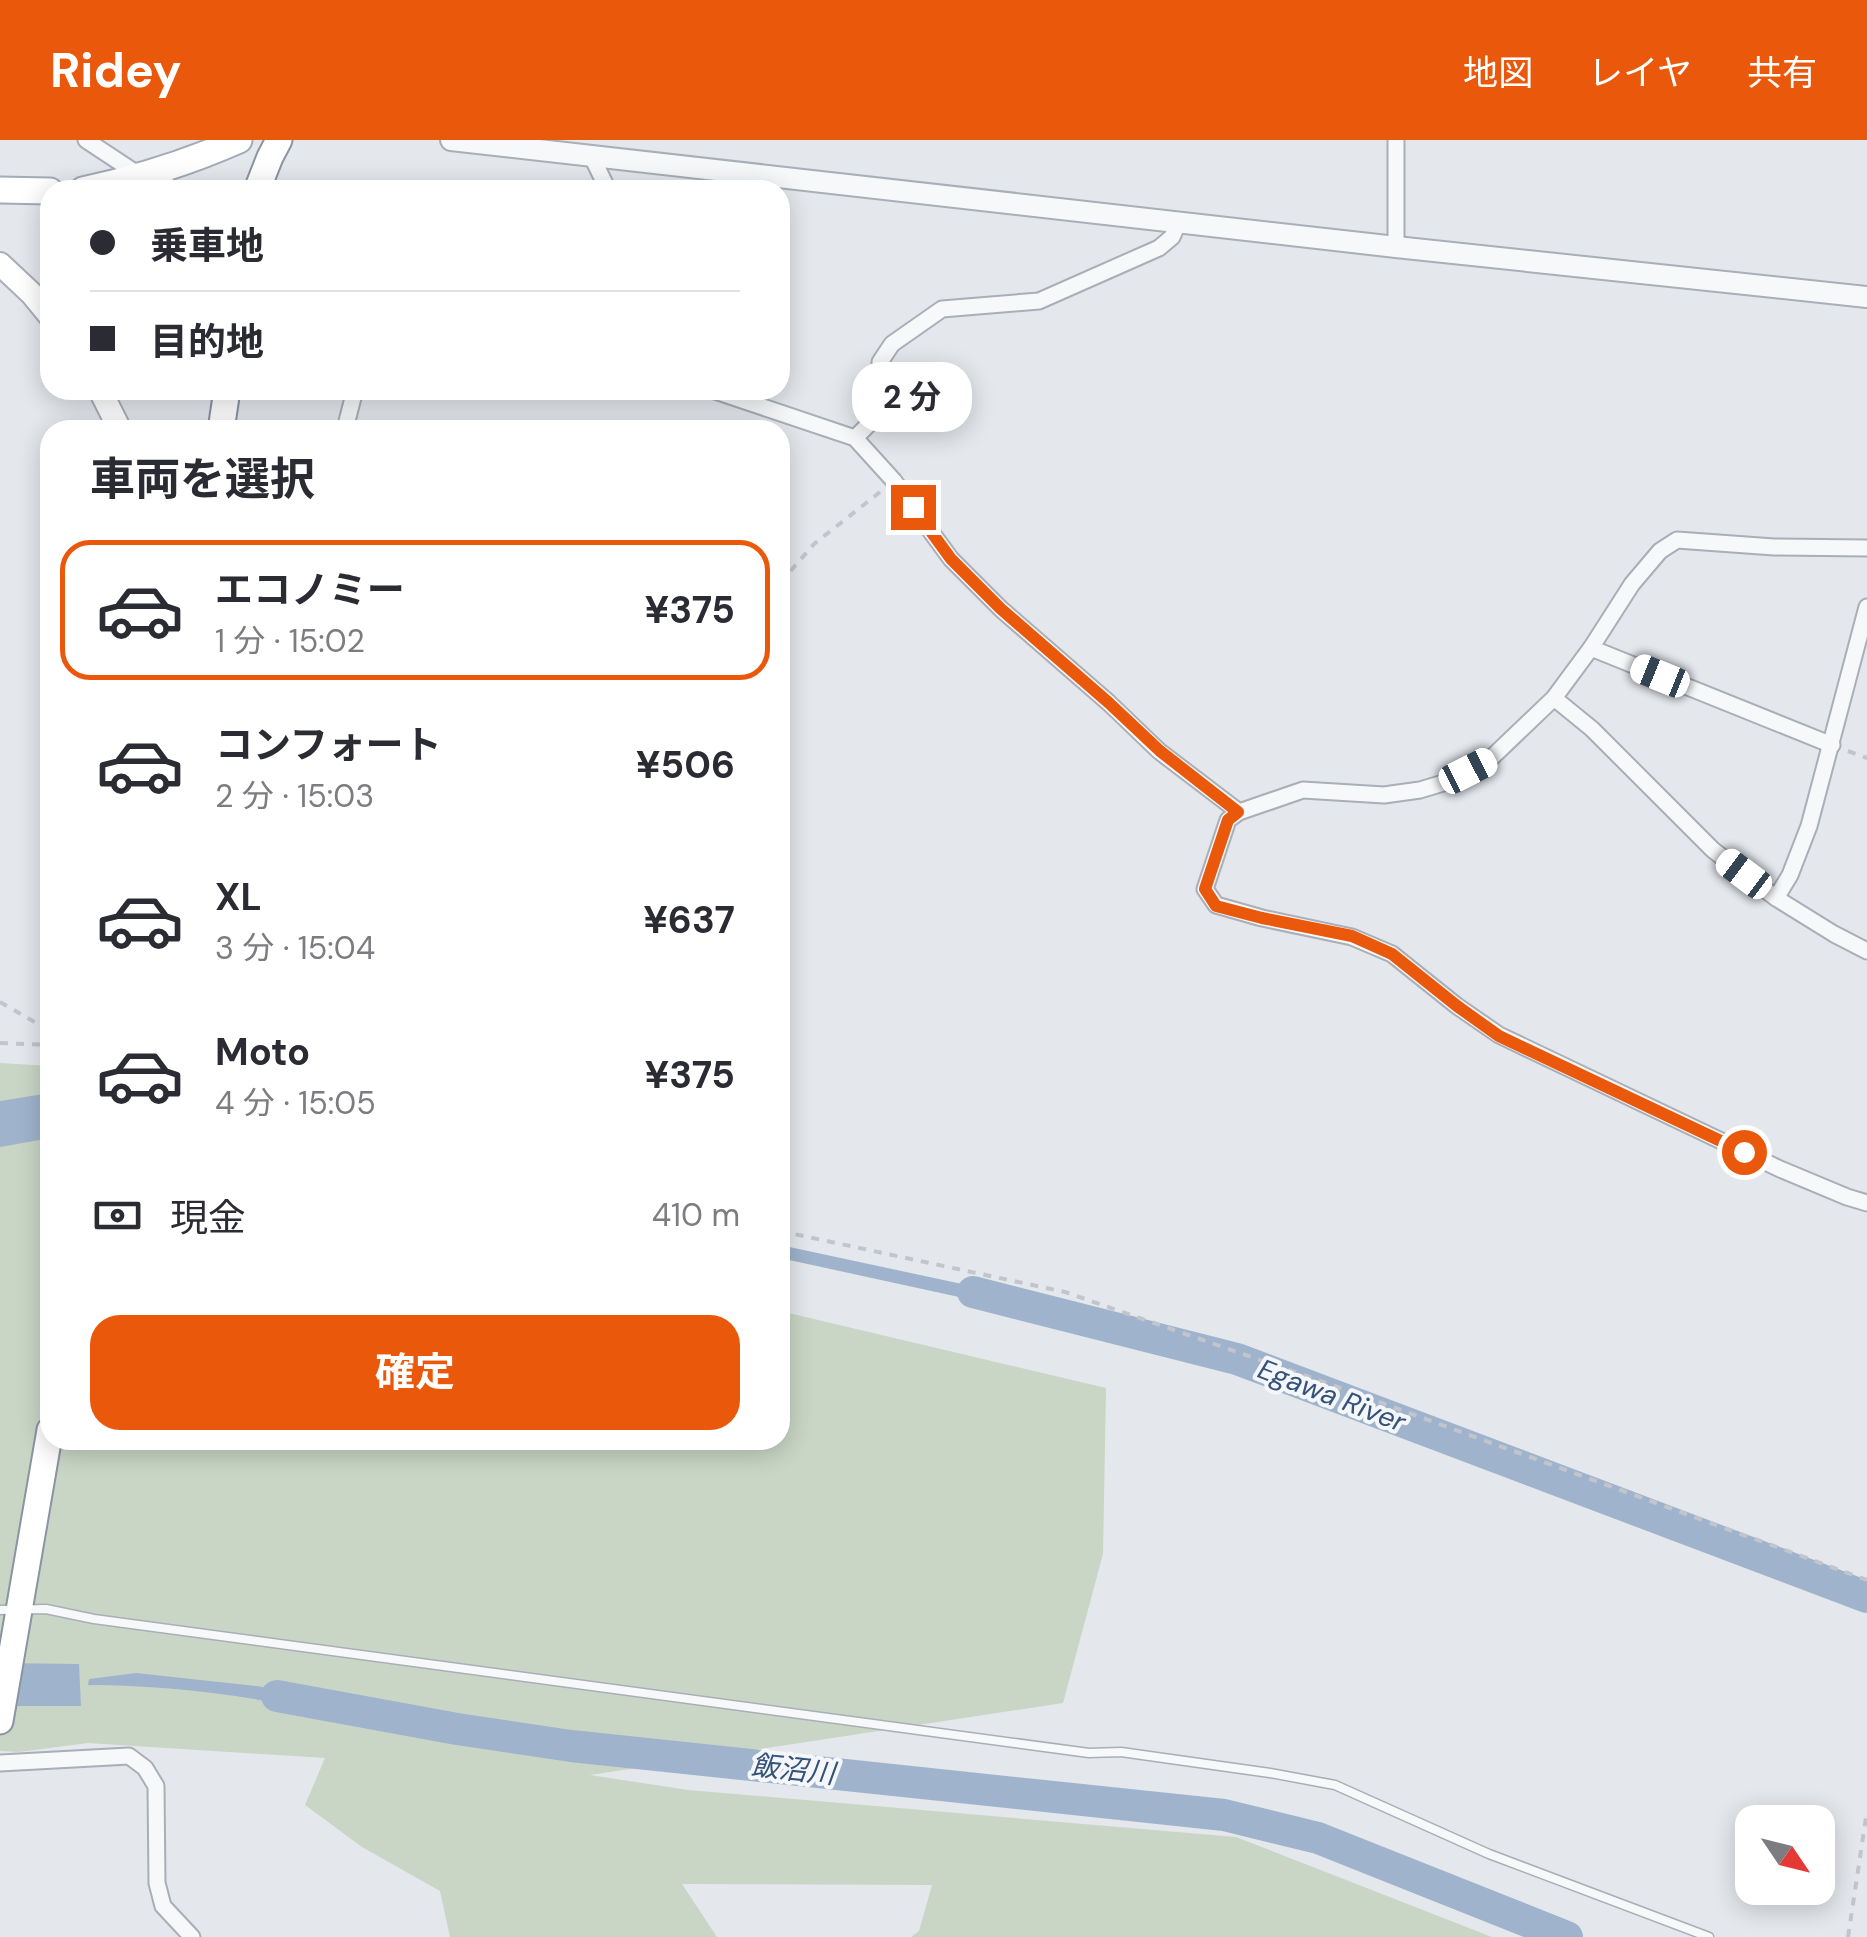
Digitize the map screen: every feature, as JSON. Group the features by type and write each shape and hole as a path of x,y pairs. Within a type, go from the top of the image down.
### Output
{"main road":[{"path":"129,180 239,140"},
{"path":"262,180 279,140"},
{"path":"0,190 40,191"},
{"path":"0,264 40,304"},
{"path":"0,1721 12,1614 46,1450"}],"street":[{"path":"86,140 155,180"},
{"path":"451,140 1867,297"},
{"path":"1396,140 1396,247"},
{"path":"591,156 603,180"},
{"path":"855,438 884,409 880,362 892,344 942,309 1038,301 1159,248 1172,237 1179,222"},
{"path":"742,400 855,438 894,481 951,559 1001,609 1160,751 1238,812"},
{"path":"1867,548 1677,540 1660,551 1632,584 1554,698 1486,762 1420,790 1384,795 1304,790 1238,812 1228,820 1205,889 1216,906 1352,936 1392,954 1499,1036 1780,1169 1867,1203"},
{"path":"1776,898 1790,875 1809,826 1867,607"},
{"path":"1591,648 1832,744"},
{"path":"1554,698 1592,729 1713,850 1776,898 1867,951"},
{"path":"0,1763 129,1756 145,1768 156,1786 162,1906 192,1937"}],"lane":[{"path":"12,1614 46,1608 94,1619 1089,1753 1140,1755 1335,1785 1488,1854 1709,1937"}],"path":[{"path":"790,572 814,544 894,481"},
{"path":"1832,744 1867,758"},
{"path":"0,1002 40,1025"},
{"path":"0,1043 40,1045"},
{"path":"790,1232 1064,1292 1867,1580"},
{"path":"1848,1937 1867,1811"}],"green space":[{"path":"0,1063 40,1065 40,1450 790,1450 790,1313 1106,1388 1103,1554 1063,1703 590,1775 688,1790 1236,1837 1492,1937 911,1937 919,1931 932,1885 682,1884 717,1937 450,1937 440,1891 362,1847 305,1805 325,1758 88,1743 0,1751"}],"water":[{"path":"40,1095 40,1140 0,1147 0,1101"},
{"path":"790,1247 1018,1296 1014,1309 790,1260"},
{"path":"0,1663 79,1664 81,1706 0,1706"},
{"path":"136,1673 257,1686 322,1698 319,1711 204,1692 88,1685 89,1679"}],"waterway":[{"name":"Egawa River","path":"973,1292 1237,1359 1867,1597"},
{"name":"飯沼川","path":"277,1696 571,1746 1224,1815 1318,1838 1567,1937"}],"route":[{"path":"913,507 951,559 1001,609 1160,751 1238,812 1228,820 1205,889 1216,906 1352,936 1392,954 1499,1036 1744,1152"}]}
